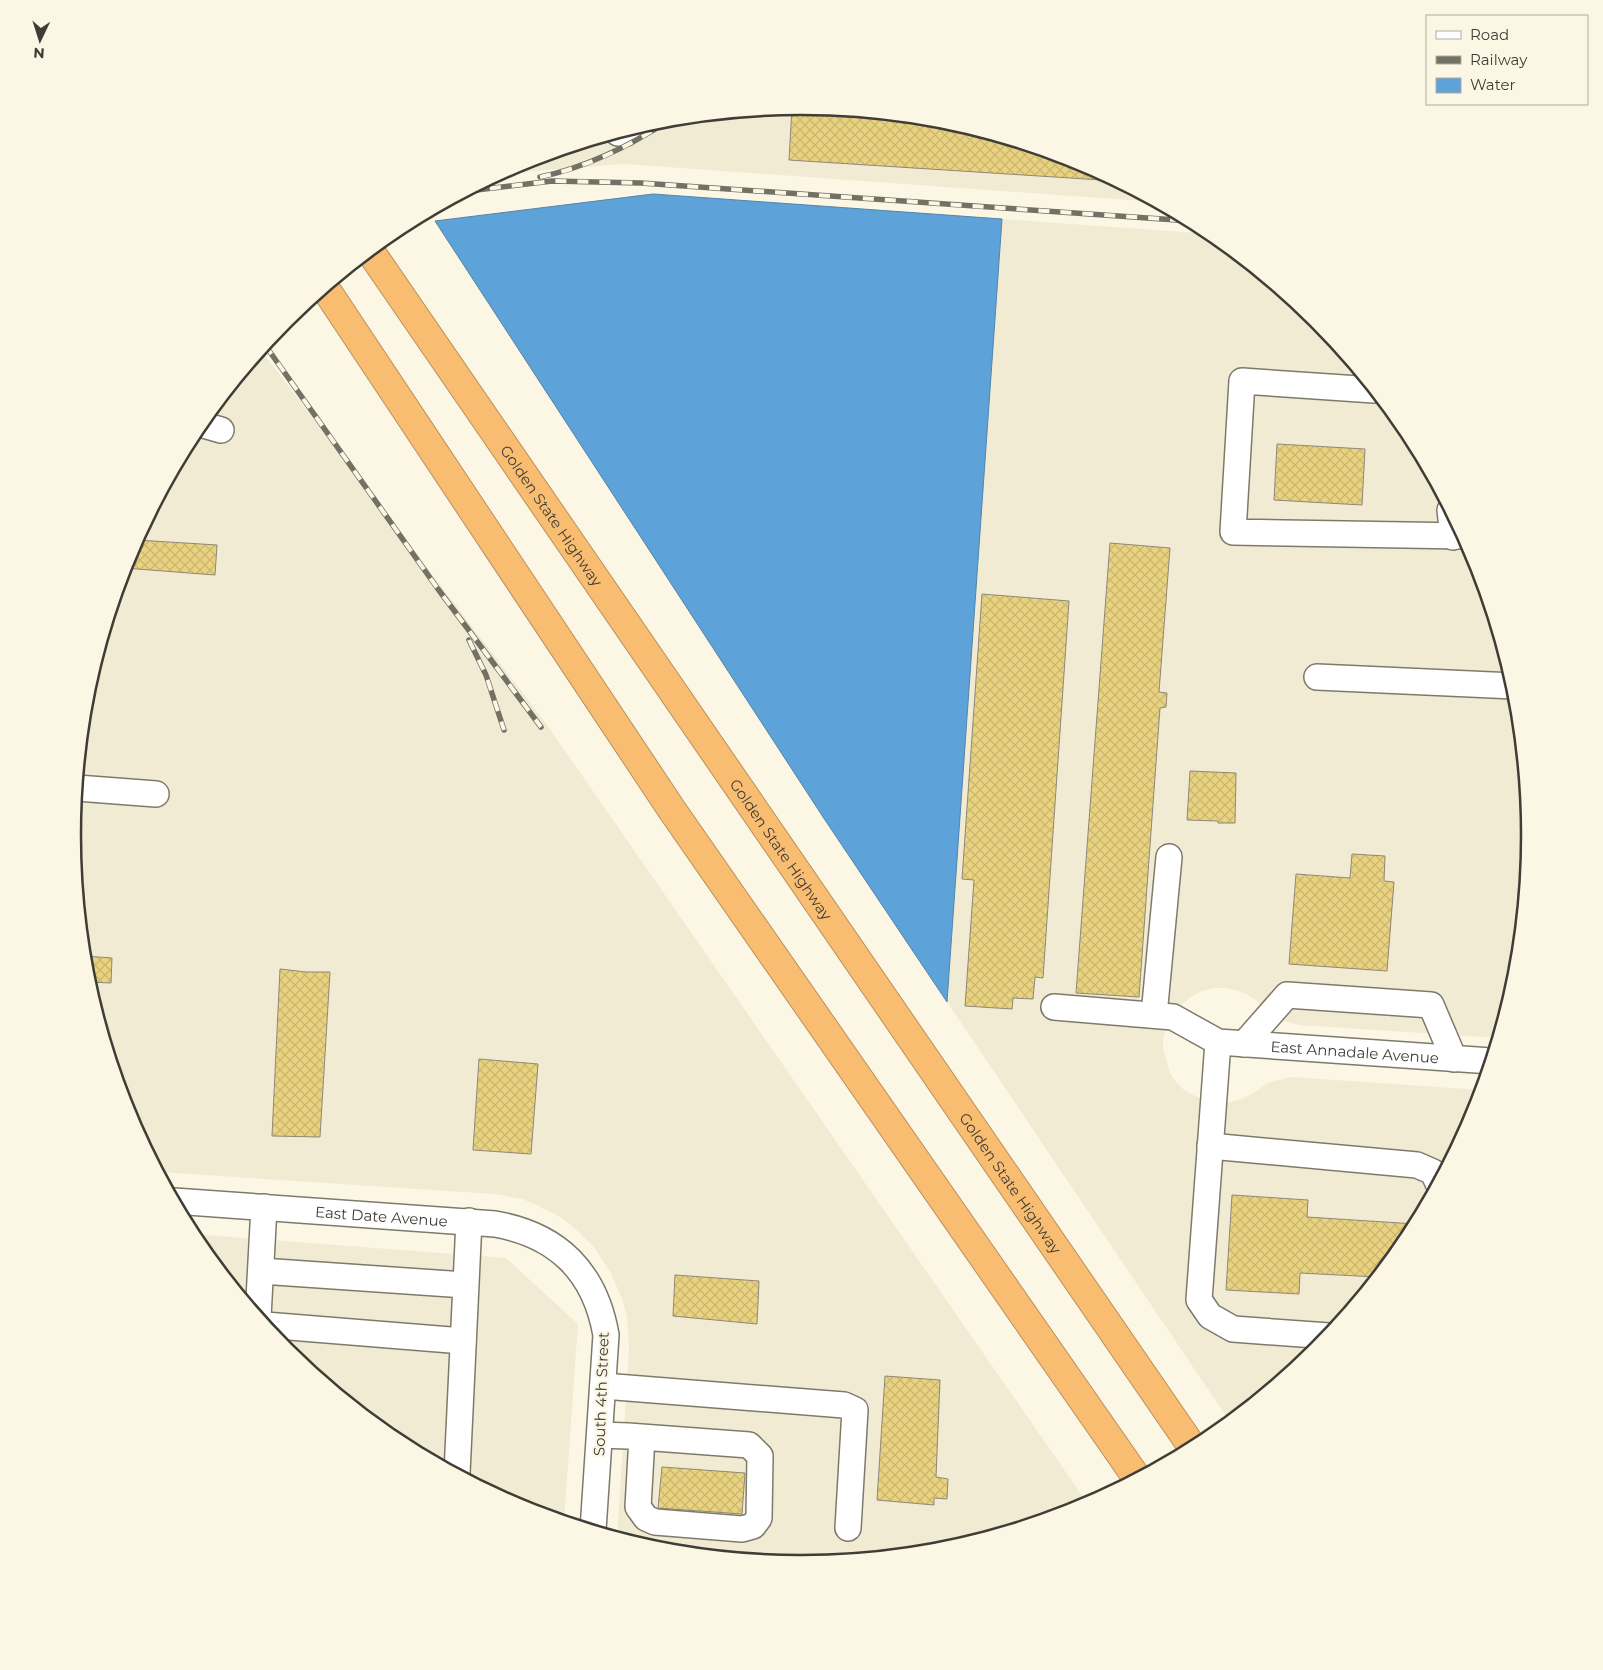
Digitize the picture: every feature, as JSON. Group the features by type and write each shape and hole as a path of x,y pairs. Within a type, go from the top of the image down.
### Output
{"highway":[{"name":"Golden State Highway","path":"374,256 1189,1442"},
{"path":"328,292 672,810 1134,1474"}],"street":[{"path":"1367,390 1242,381 1233,532 1456,536"},
{"path":"1317,676 1506,686"},
{"path":"83,788 156,794"},
{"path":"1154,1015 1169,857"},
{"path":"1244,1044 1287,994 1431,1005 1454,1059"},
{"path":"1054,1007 1173,1017 1218,1042 1199,1300 1210,1316 1233,1330 1319,1335"},
{"name":"East Annadale Avenue","path":"1218,1042 1486,1062"},
{"path":"1210,1146 1417,1164 1433,1172 1435,1176"},
{"name":"East Date Avenue","path":"182,1202 469,1221 514,1227 528,1232 560,1251 576,1265"},
{"path":"259,1308 264,1207"},
{"path":"456,1467 469,1221"},
{"name":"South 4th Street","path":"576,1265 588,1281 603,1318 606,1335 593,1524"},
{"path":"261,1271 465,1285"},
{"path":"275,1326 463,1341"},
{"path":"603,1386 844,1406 855,1410 848,1528"},
{"path":"600,1435 642,1437 749,1445 760,1456 759,1518 753,1526 742,1529 655,1522 646,1518 638,1508 642,1437"}],"shaded area":[{"path":"754,116 849,116 896,121 988,139 1033,153 1077,170 1143,201 624,164 521,172 570,153 615,139 707,121"},
{"path":"1002,219 1197,233 1276,293 1343,360 1373,397 1425,475 1467,559 1484,603 1508,694 1516,741 1522,835 1516,929 1508,976 1492,1038 1300,1025 1276,1017 1246,994 1225,988 1202,991 1192,996 1175,1010 1165,1030 1163,1042 1170,1073 1184,1090 1203,1100 1226,1103 1239,1100 1270,1082 1292,1077 1475,1090 1447,1154 1425,1195 1373,1273 1343,1310 1311,1344 1276,1377 1226,1416 947,1002"},
{"path":"265,355 545,722 1083,1497 1033,1517 988,1531 896,1549 849,1554 754,1554 707,1549 617,1532 629,1348 627,1317 623,1302 611,1273 593,1246 572,1226 560,1217 522,1199 494,1194 166,1172 136,1111 119,1067 106,1021 95,976 87,929 81,835 87,741 95,694 119,603 136,559 156,516 178,475 203,435 230,397"},
{"path":"203,1235 506,1258 578,1324 564,1515 483,1481 441,1459 401,1434 363,1406 327,1377 260,1310 230,1273"}],"water":[{"path":"653,194 1002,219 947,1002 823,817 435,221"}],"building":[{"path":"792,115 849,116 896,121 988,139 1033,153 1099,180 789,160"},
{"path":"1277,444 1365,449 1362,505 1274,500"},
{"path":"145,540 217,545 215,575 132,569"},
{"path":"1110,543 1170,548 1159,692 1167,693 1166,707 1160,708 1139,997 1076,993"},
{"path":"982,594 1069,601 1043,978 1035,977 1033,999 1013,998 1012,1009 965,1006 974,880 962,879"},
{"path":"1190,771 1236,773 1235,823 1187,820"},
{"path":"1352,854 1385,856 1384,881 1394,882 1387,971 1289,964 1296,874 1350,878"},
{"path":"92,957 112,958 111,983 97,982"},
{"path":"280,969 330,972 320,1137 272,1136"},
{"path":"479,1059 538,1064 531,1154 473,1150"},
{"path":"1232,1195 1308,1200 1307,1217 1407,1223 1370,1277 1300,1273 1299,1294 1226,1290"},
{"path":"675,1275 759,1281 757,1324 673,1316"},
{"path":"885,1376 940,1380 936,1477 948,1479 947,1499 934,1498 934,1505 877,1500"},
{"path":"662,1467 745,1473 742,1514 658,1508"}],"railway":[{"path":"540,177 575,168 592,161 624,147 651,131"},
{"path":"482,189 552,181 641,183 1176,220"},
{"path":"269,351 438,589 541,727"},
{"path":"469,640 486,675 504,730"}]}
